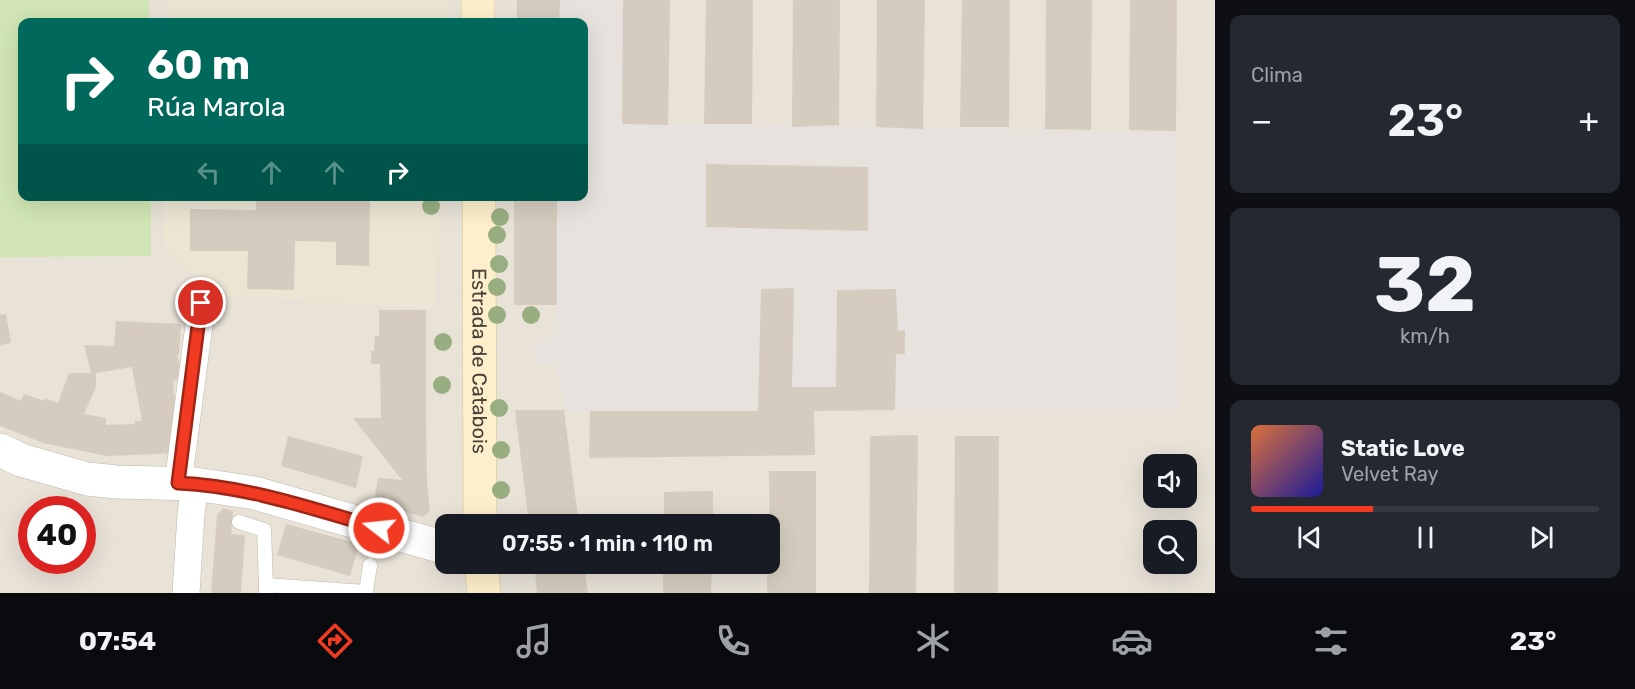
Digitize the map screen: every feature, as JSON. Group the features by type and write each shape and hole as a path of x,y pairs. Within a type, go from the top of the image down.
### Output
{"main road":[{"path":"478,0 478,18"},
{"name":"Estrada de Catabois","path":"479,201 480,514"},
{"path":"482,574 484,593"}],"street":[{"path":"186,593 191,514 187,483 201,303"},
{"path":"0,450 21,460 87,479 187,483 255,492 435,545"}],"lane":[{"path":"239,522 264,530 266,589 366,592 370,565"}],"shaded area":[{"path":"0,0 1215,0 1215,593 0,593"},
{"path":"169,0 449,0 448,18 168,18"},
{"path":"560,0 623,0 623,124 1176,131 1178,411 564,410 557,363 534,365 535,344 555,339 558,201 588,201 588,18 559,18"},
{"path":"164,201 440,201 435,309 219,296 163,248"}],"green space":[{"path":"0,0 149,0 149,18 18,18 18,201 151,201 151,256 0,257"}],"building":[{"path":"517,0 560,0 559,18 517,18"},
{"path":"623,0 670,0 668,125 622,124"},
{"path":"706,0 753,0 752,124 704,124"},
{"path":"793,0 840,0 839,125 792,127"},
{"path":"877,0 925,0 923,129 876,127"},
{"path":"962,0 1010,0 1009,127 960,127"},
{"path":"1046,0 1092,0 1091,130 1045,129"},
{"path":"1130,0 1177,0 1176,131 1129,130"},
{"path":"706,164 868,167 868,231 706,227"},
{"path":"256,201 370,201 369,266 336,265 336,242 295,241 294,290 247,289 248,251 190,251 190,209 256,210"},
{"path":"514,201 557,201 557,305 514,305"},
{"path":"794,288 792,387 836,387 837,290 896,289 898,331 905,330 905,354 896,354 895,410 814,411 815,455 589,458 590,411 758,411 761,289"},
{"path":"379,310 426,310 427,482 430,511 423,517 374,502 378,478 402,480 353,418 381,418 380,364 371,364 371,351 374,351 375,336 379,336"},
{"path":"6,314 11,343 0,345 0,315"},
{"path":"116,321 181,324 177,356 180,364 180,379 173,381 179,453 107,456 43,443 0,426 0,392 21,401 24,394 58,403 69,373 91,373 84,345 114,346","holes":["132,367 142,421 135,421 135,424 106,425 106,418 84,414 96,387 96,373"]},
{"path":"515,410 564,410 578,514 528,514"},
{"path":"918,435 916,593 869,593 870,436"},
{"path":"288,436 363,456 356,488 281,466"},
{"path":"955,436 999,436 998,593 954,593"},
{"path":"769,471 816,471 816,593 767,593 767,574 780,574 780,514 769,514"},
{"path":"713,491 713,514 664,514 664,492"},
{"path":"223,508 233,511 231,534 245,535 241,593 211,593 217,515"},
{"path":"286,524 359,544 350,576 277,555"},
{"path":"535,574 585,574 588,593 537,593"},
{"path":"663,574 712,574 711,593 663,593"}],"route":[{"path":"201,303 178,483 221,486 255,492 379,528"}]}
